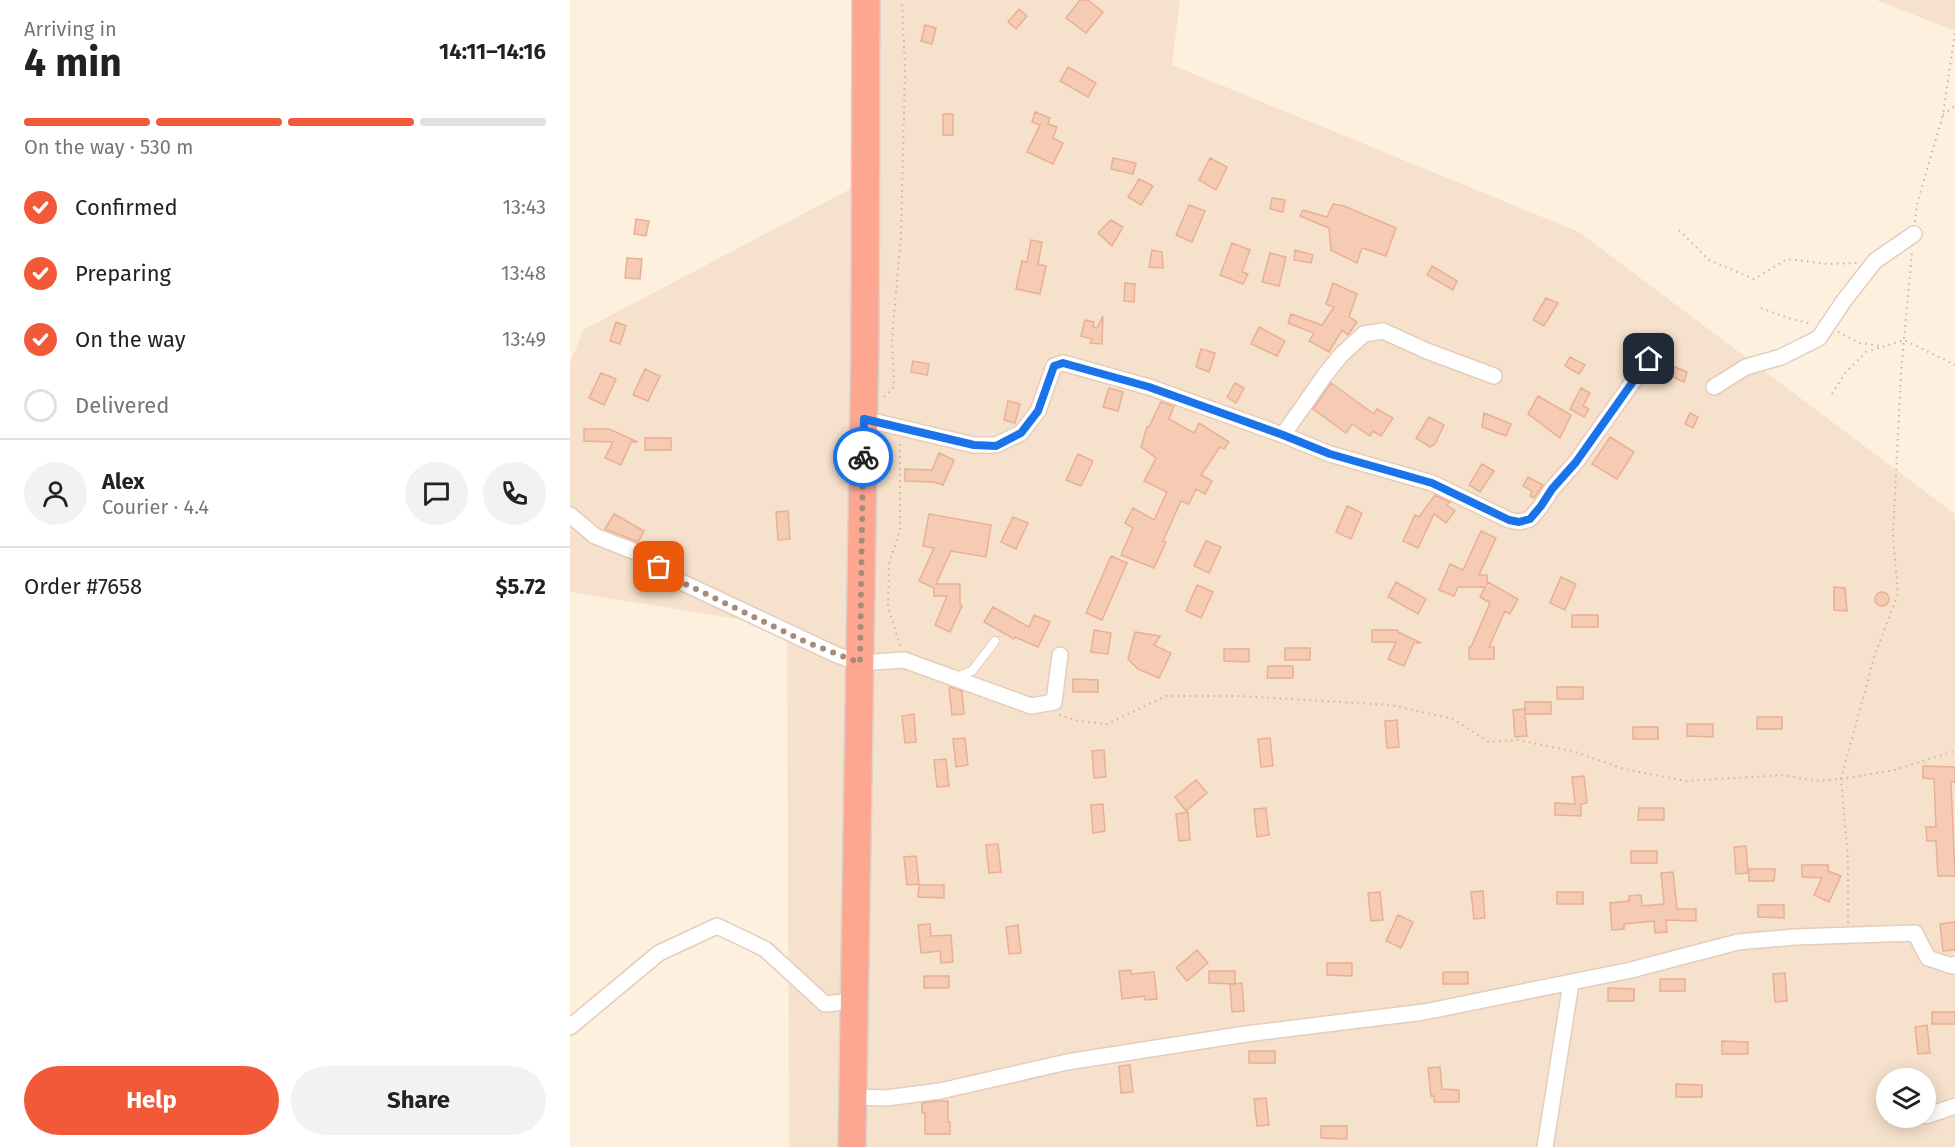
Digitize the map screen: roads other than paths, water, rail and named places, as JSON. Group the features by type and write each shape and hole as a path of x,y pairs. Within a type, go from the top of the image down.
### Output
{"highway":[{"path":"852,1147 864,419 866,0"}],"street":[{"path":"1714,387 1746,367 1781,357 1819,338 1875,261 1914,234"},
{"path":"1283,435 1341,355 1364,334 1383,331 1427,351 1494,376"},
{"path":"864,419 974,445 996,446 1021,433 1038,411 1054,366 1063,363 1149,387 1330,454 1432,483 1509,520 1519,522 1530,519 1541,506 1552,489 1576,462 1649,359"},
{"path":"570,515 595,536 641,554 677,580 806,642 860,663 904,660 1031,705 1054,702 1060,655"},
{"path":"570,1027 659,953 717,926 765,949 825,1004 855,1001"},
{"path":"854,1097 886,1098 940,1091 1067,1062 1246,1034 1424,1012 1631,970 1738,942 1915,933 1928,958 1952,966 1955,964"},
{"path":"1545,1147 1571,983"},
{"path":"1936,1113 1955,1106"}],"lane":[{"path":"955,678 972,671 995,641"}]}
